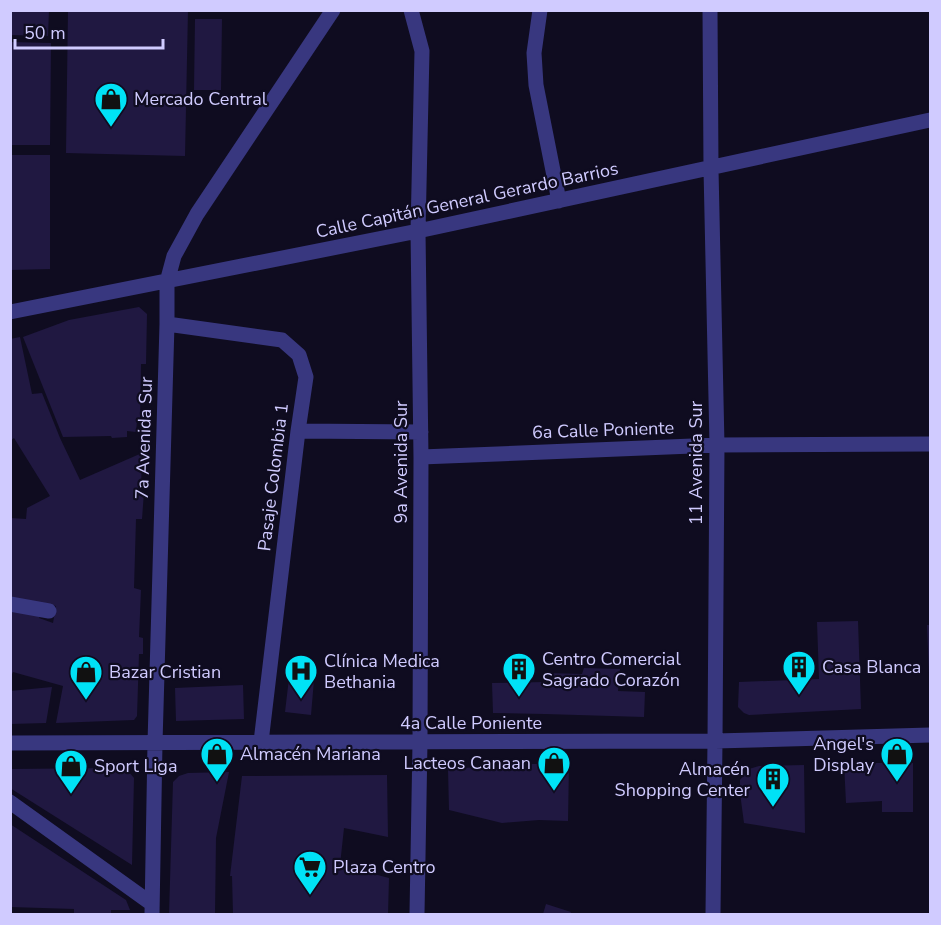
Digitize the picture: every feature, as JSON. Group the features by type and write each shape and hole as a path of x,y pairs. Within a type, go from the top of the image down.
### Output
{"street":[{"name":"7a Avenida Sur","path":"152,909 167,282 174,256 197,214 333,10"},
{"name":"9a Avenida Sur","path":"411,10 422,51 418,231 421,457 417,915"},
{"path":"540,10 534,53 536,85 559,201"},
{"name":"11 Avenida Sur","path":"710,10 717,445 712,915"},
{"name":"Calle Capitán General Gerardo Barrios","path":"10,312 418,231 930,120"},
{"name":"Pasaje Colombia 1","path":"167,324 282,340 299,355 306,377 261,742"},
{"path":"298,431 421,432"},
{"name":"6a Calle Poniente","path":"421,457 717,445 930,444"},
{"path":"10,604 49,611"},
{"name":"4a Calle Poniente","path":"10,743 715,741 930,735"},
{"path":"10,802 152,909"}],"building":[{"path":"10,10 49,10 48,36 10,35"},
{"path":"68,10 188,10 185,156 66,153"},
{"path":"195,19 222,19 221,90 194,90"},
{"path":"10,42 51,43 50,145 10,145"},
{"path":"10,155 50,155 50,269 10,270"},
{"path":"139,307 147,314 146,364 141,364 140,421 137,421 136,432 127,431 127,437 63,437 23,337 69,320"},
{"path":"20,337 32,394 42,393 80,480 142,453 141,491 144,492 142,519 136,519 134,588 141,590 139,637 143,638 143,654 139,654 137,716 134,720 56,723 63,686 13,672 10,678 10,610 41,615 39,618 53,623 56,606 10,598 10,518 26,519 27,508 50,496 14,438 10,441 10,339"},
{"path":"858,621 861,709 749,715 738,707 739,682 819,679 817,622"},
{"path":"927,625 930,625 930,673 929,673"},
{"path":"584,668 620,669 618,691 645,692 644,717 493,713 492,683 546,682 546,673 582,674"},
{"path":"289,678 314,680 311,715 285,712"},
{"path":"243,685 244,719 176,721 175,688"},
{"path":"52,687 46,723 10,724 10,691"},
{"path":"844,763 913,763 913,812 882,812 882,801 846,803"},
{"path":"519,764 569,764 568,821 539,820 502,823 449,810 448,769"},
{"name":"Almacén Shopping Center","path":"804,765 805,833 744,823 740,780 749,769 759,766"},
{"path":"119,768 129,772 134,778 132,865 10,788 10,769"},
{"path":"229,772 216,838 215,914 169,914 173,782 179,776 188,773"},
{"path":"387,775 388,837 344,828 340,865 389,878 388,914 233,914 232,876 230,876 242,776"},
{"path":"10,824 126,900 130,910 111,910 111,914 74,914 74,909 10,907"},
{"path":"546,904 571,912 570,914 543,914"}],"place":[{"name":"Mercado Central","path":"111,128"},
{"name":"Casa Blanca","path":"799,696"},
{"name":"Centro Comercial Sagrado Corazón","path":"519,698"},
{"name":"Clínica Medica Bethania","path":"301,700"},
{"name":"Bazar Cristian","path":"86,701"},
{"name":"Almacén Mariana","path":"217,783"},
{"name":"Angel's Display","path":"897,783"},
{"name":"Lacteos Canaan","path":"554,792"},
{"name":"Sport Liga","path":"71,795"},
{"name":"Almacén Shopping Center","path":"773,808"},
{"name":"Plaza Centro","path":"310,896"}]}
